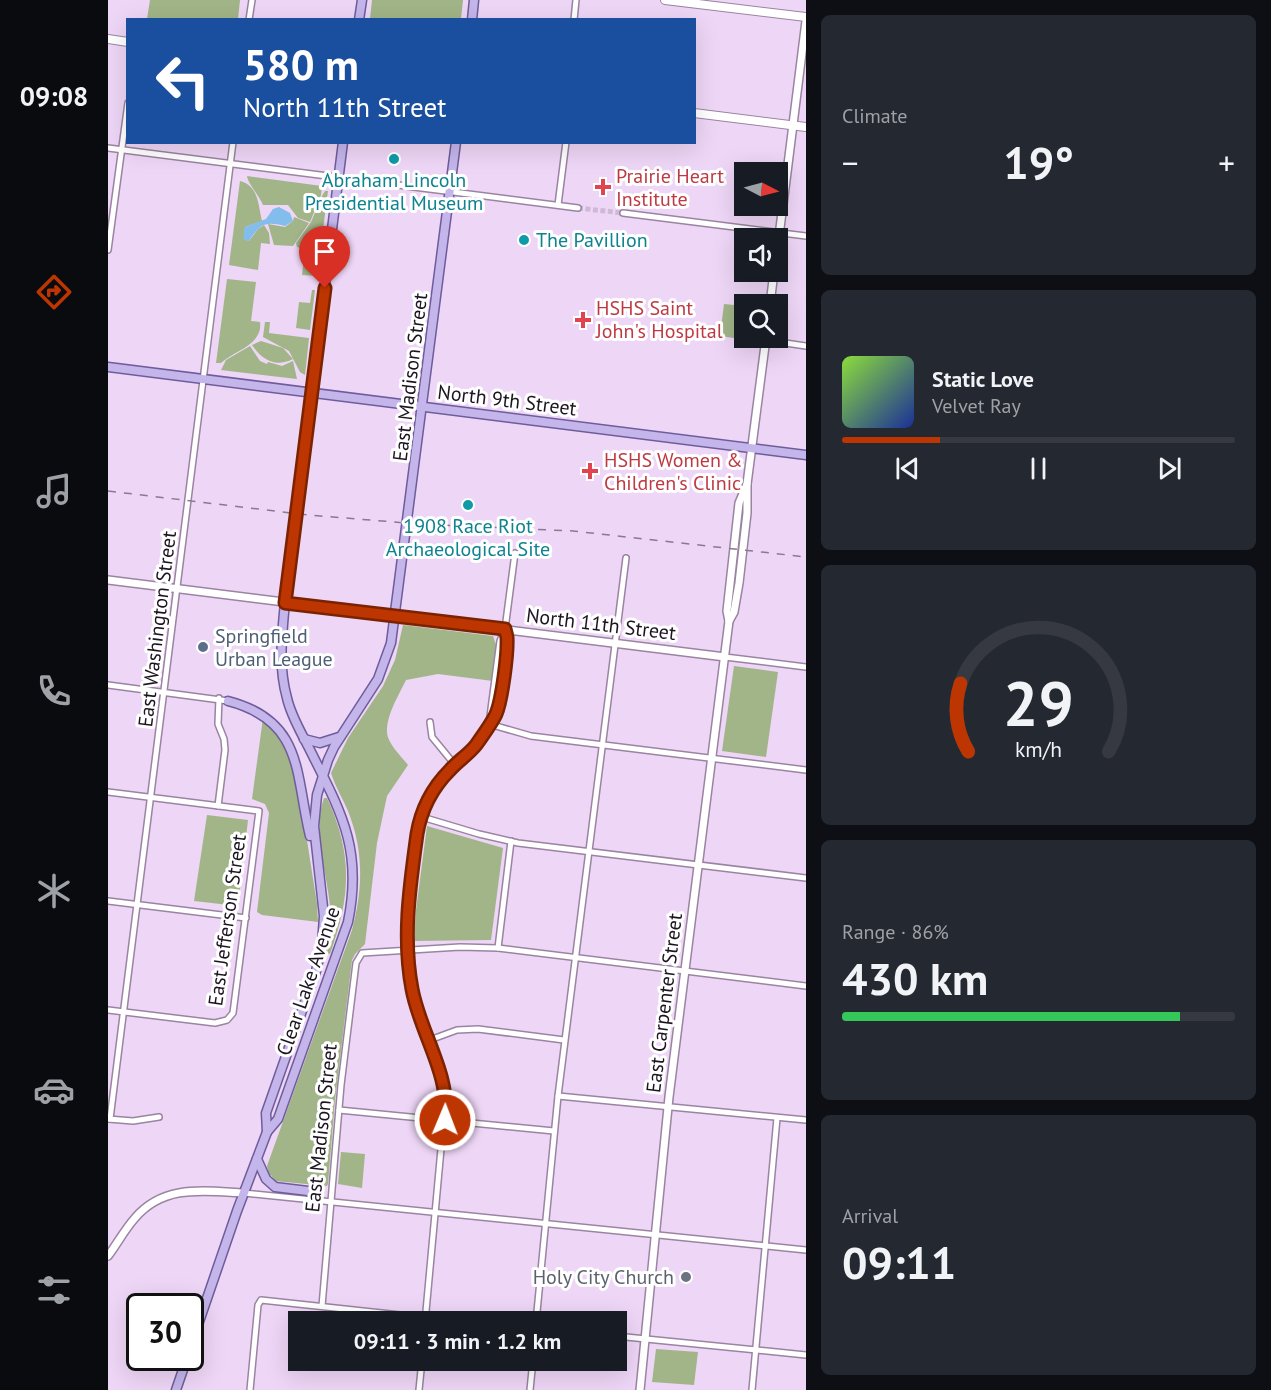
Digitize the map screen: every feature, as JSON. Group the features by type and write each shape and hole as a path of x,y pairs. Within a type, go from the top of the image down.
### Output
{"main road":[{"path":"359,18 362,0"},
{"path":"472,18 474,0"},
{"path":"665,0 806,19"},
{"path":"108,39 126,42"},
{"path":"696,113 806,127"},
{"path":"323,776 287,700 282,671 282,638 344,144"},
{"name":"East Madison Street","path":"323,776 328,759 340,737 375,686 389,653 396,615 456,144"},
{"name":"North 9th Street","path":"108,367 806,455"},
{"path":"224,700 247,706 262,715 279,730 287,741 297,766 306,821 319,872"},
{"path":"304,738 320,743 340,737"},
{"name":"Clear Lake Avenue","path":"267,1132 266,1113 320,957 324,916 314,826 317,795 323,776"},
{"name":"Clear Lake Avenue","path":"204,1308 267,1132 278,1119 348,922 354,881 350,841 340,811 323,776"},
{"path":"257,1159 262,1173 272,1185 308,1191 318,1200"},
{"path":"178,1386 183,1371"}],"street":[{"path":"249,18 252,0"},
{"path":"574,18 576,0"},
{"path":"781,228 806,19"},
{"path":"108,250 126,116"},
{"name":"East Washington Street","path":"109,1119 233,144"},
{"path":"558,205 566,144"},
{"path":"108,148 578,208"},
{"path":"623,213 741,228"},
{"path":"788,234 806,236"},
{"path":"788,343 806,346"},
{"name":"East Carpenter Street","path":"640,1390 668,1107 725,657 729,621 727,611 739,504 747,484 765,348"},
{"path":"426,1311 446,1103 444,1086 416,1007 407,950 409,902 417,834 435,788 475,746 489,724 515,553"},
{"path":"537,1311 564,1040 626,558"},
{"name":"North 11th Street","path":"108,580 806,667"},
{"path":"108,685 224,700 218,724 224,739 225,750 218,806 108,792"},
{"path":"430,722 432,737 455,765"},
{"path":"489,724 531,736 806,770"},
{"name":"East Jefferson Street","path":"123,1012 215,1023 227,1020 234,1010 259,811 218,806"},
{"path":"422,817 511,841 806,878"},
{"path":"498,948 511,841"},
{"path":"108,901 246,918"},
{"path":"407,950 460,947 498,948 806,986"},
{"name":"East Madison Street","path":"322,1306 339,1110 355,971 359,956 366,951 407,950"},
{"path":"108,1010 123,1012"},
{"path":"427,1041 457,1030 478,1029 564,1040"},
{"path":"558,1096 806,1120"},
{"path":"339,1110 554,1131"},
{"path":"109,1119 133,1122 159,1117"},
{"path":"752,1390 777,1118"},
{"path":"108,1256 135,1218 162,1197 175,1192 191,1190 318,1200 806,1250"},
{"path":"250,1390 258,1305 261,1300 359,1311"},
{"path":"627,1337 806,1355"},
{"path":"419,1390 421,1371"},
{"path":"530,1390 531,1371"}],"green space":[{"path":"150,0 240,0 238,18 147,18"},
{"path":"372,0 463,0 461,18 370,18"},
{"path":"247,176 322,186 321,195 310,222 298,218 288,205 263,205"},
{"path":"240,181 246,183 254,192 262,221 245,227 244,239 249,241 264,225 269,233 270,244 261,243 258,270 229,265"},
{"path":"325,191 328,191 317,276 302,275 305,249 297,247 296,243 311,222"},
{"path":"294,217 309,223 293,246 274,245 268,224 285,227 293,221"},
{"path":"227,279 256,282 251,321 260,322 260,330 253,342 221,363 216,363"},
{"path":"312,290 315,290 310,330 296,328 299,302 310,303"},
{"path":"724,304 734,305 734,338 720,336"},
{"path":"265,322 270,322 269,333 309,338 305,375 300,372 289,351 263,337"},
{"path":"261,341 283,348 293,359 280,363 270,361 260,355 252,345"},
{"path":"250,346 260,361 267,364 268,362 282,366 293,361 297,379 221,370 226,360"},
{"path":"403,625 493,636 497,648 493,681 438,674 406,680 394,705 387,733 392,746 408,765 387,796 377,843 365,944 352,960 335,1100 328,1184 327,1186 275,1181 271,1175 269,1177 267,1166 356,915 360,885 357,841 348,811 331,773 348,738 383,686 395,660"},
{"path":"734,666 778,672 766,757 722,751"},
{"path":"263,718 288,748 298,783 318,922 262,915 257,912 269,813 265,804 252,799"},
{"path":"324,798 327,798 341,838 346,876 342,913 330,954 327,953 330,906 319,824"},
{"path":"207,815 248,820 238,906 194,901"},
{"path":"427,826 503,848 491,940 414,941"},
{"path":"341,1152 365,1154 362,1188 338,1184"},
{"path":"656,1349 698,1352 694,1385 652,1382"}],"water":[{"path":"279,207 290,213 293,221 285,226 264,225 249,241 245,240 243,237 245,227 266,219 273,209"}],"tunnel":[{"path":"578,208 623,213"}],"railway":[{"path":"108,491 308,515 419,524 573,531 806,557"}],"place":[{"name":"Abraham Lincoln Presidential Museum","path":"394,159"},
{"name":"Prairie Heart Institute","path":"603,187"},
{"name":"The Pavillion","path":"524,240"},
{"name":"HSHS Saint John's Hospital","path":"583,320"},
{"name":"HSHS Women & Children's Clinic","path":"590,471"},
{"name":"1908 Race Riot Archaeological Site","path":"468,505"},
{"name":"Springfield Urban League","path":"203,647"},
{"name":"Holy City Church","path":"686,1277"}],"route":[{"path":"325,288 285,603 505,629 507,637 500,696 495,716 475,746 435,788 424,809 417,834 407,919 407,950 411,987 416,1007 442,1076 446,1095 445,1120"}]}
